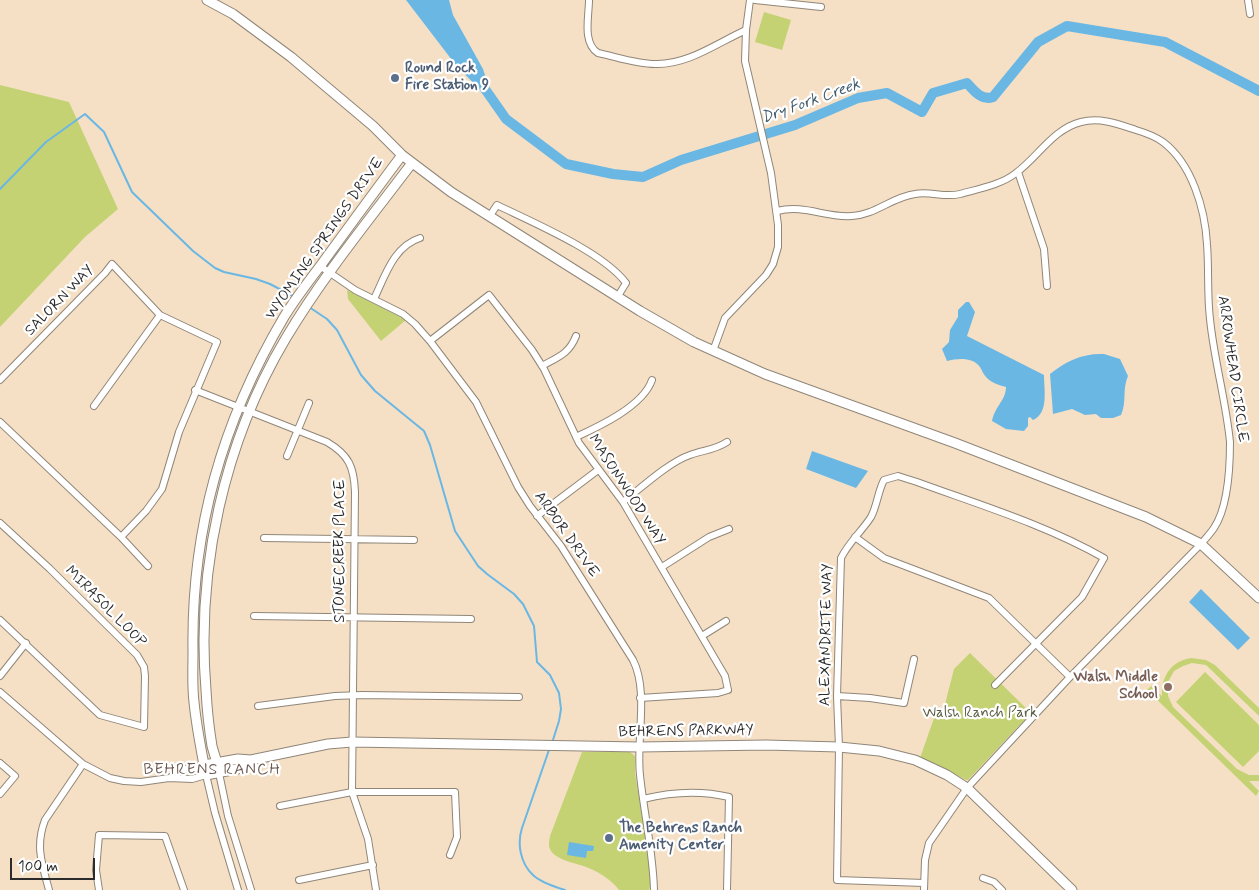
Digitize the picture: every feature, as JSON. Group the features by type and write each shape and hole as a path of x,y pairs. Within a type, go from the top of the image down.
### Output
{"street":[{"path":"208,0 233,14 292,57 329,87 402,155 451,192 640,311 694,342 765,374 937,436 1146,517 1201,544 1259,598"},
{"path":"589,0 588,41 592,49 598,53 647,63 666,64 684,59 746,30"},
{"path":"713,351 725,318 760,282 773,264 778,247 777,211 769,166 745,61 746,30 750,0"},
{"path":"754,0 821,7"},
{"path":"1248,0 1250,14"},
{"name":"ARROWHEAD CIRCLE","path":"777,211 800,208 835,215 854,216 868,213 908,195 922,193 948,196 958,195 997,183 1018,172 1039,150 1066,128 1082,122 1098,120 1117,123 1154,137 1170,148 1189,175 1203,215 1206,230 1210,317 1230,442 1230,463 1223,505 1214,527 1201,544 1070,677 967,788 929,843 925,860 924,886"},
{"name":"WYOMING SPRINGS DRIVE","path":"238,890 215,814 204,765 194,700 192,624 195,583 206,506 216,469 239,406 259,362 307,282 402,155"},
{"name":"WYOMING SPRINGS DRIVE","path":"250,890 228,816 212,746 207,704 204,618 216,520 236,443 249,410 285,340 318,289 369,218 412,163"},
{"path":"1018,172 1044,249 1047,286"},
{"path":"489,217 497,205 593,255 621,276 626,283 618,296"},
{"path":"374,299 395,258 410,241 420,238"},
{"name":"SALORN WAY","path":"0,380 112,264 160,315 217,342 195,390"},
{"name":"ARBOR DRIVE","path":"320,266 355,290 409,318 430,341 476,402 513,479 537,516 561,546 633,660 640,677 639,772 653,862 654,890"},
{"name":"MASONWOOD WAY","path":"430,341 489,295 532,350 542,366 584,452 623,502 725,676 728,690 718,693 640,698"},
{"path":"94,406 160,315"},
{"path":"542,366 566,353 576,336"},
{"path":"576,437 604,424 638,400 646,392 652,380"},
{"path":"121,537 146,511 162,489 179,432 195,390 249,410"},
{"path":"287,456 309,402"},
{"name":"STONECREEK PLACE","path":"249,410 337,448 351,466 354,479 352,792 368,838 376,890"},
{"path":"0,422 121,537 148,566"},
{"path":"623,502 678,461 690,455 718,448 728,442"},
{"path":"537,516 598,470"},
{"name":"ALEXANDRITE WAY","path":"924,886 837,880 839,747 837,696 840,558 846,546 872,514 884,480 898,476 1043,529 1104,558 1082,597 995,685"},
{"name":"MIRASOL LOOP","path":"0,523 50,569 137,655 144,667 145,676 144,727 100,715 0,620"},
{"path":"662,567 709,536 729,529"},
{"path":"855,537 884,558 989,598 1070,677"},
{"path":"264,538 414,540"},
{"path":"254,616 472,619"},
{"path":"702,636 726,621"},
{"path":"0,676 26,643"},
{"path":"837,696 904,703 914,659"},
{"name":"BEHRENS PARKWAY","path":"0,692 83,764 110,778 141,782 170,778 192,778 242,767 251,760"},
{"path":"258,706 352,695 519,697"},
{"name":"BEHRENS PARKWAY","path":"170,778 185,769 217,762 238,759 251,760 328,744 352,742 640,747 766,745 839,747 880,751 915,760 947,775 967,788 1072,890"},
{"path":"0,763 15,776 0,794"},
{"path":"49,890 39,850 42,829 45,820 83,764"},
{"path":"280,806 352,792 455,792 457,838 450,855"},
{"path":"643,799 668,793 711,792 729,796 727,890"},
{"path":"99,890 96,870 99,835 165,836 184,890"},
{"path":"299,880 373,865"},
{"path":"983,878 994,882 1002,890"}],"green space":[{"path":"764,12 791,20 782,50 755,42"},
{"path":"0,85 69,102 118,209 85,237 0,327"},
{"path":"347,290 406,320 381,341 348,299"},
{"name":"Walsh Ranch Park","path":"970,653 1031,713 966,780 920,758 934,718 944,708 954,669"},
{"path":"1191,658 1206,660 1215,665 1259,708 1259,716 1206,665 1192,663 1183,666 1174,671 1168,682 1168,696 1173,707 1237,769 1249,775 1259,775 1259,781 1249,781 1259,791 1256,796 1147,690 1151,686 1162,696 1165,676 1173,666"},
{"path":"1205,672 1259,725 1259,751 1243,767 1176,702"},
{"path":"582,752 630,752 635,756 635,773 652,879 649,890 619,890 598,873 559,858 550,849 550,836"}],"water":[{"path":"406,0 449,0 453,15 483,69 488,84 484,94 455,64"},
{"path":"966,302 969,302 975,312 967,336 1044,375 1044,407 1038,417 1033,420 1030,417 1028,418 1028,426 1024,431 1006,429 992,421 995,411 1006,392 1006,387 988,379 980,367 973,361 956,359 947,361 942,349 949,342 950,330 958,317 958,310"},
{"path":"1104,354 1120,359 1128,376 1121,415 1113,418 1101,418 1096,414 1085,415 1072,409 1053,414 1050,374 1062,365 1075,359 1089,355"},
{"path":"812,451 868,471 856,488 806,469"},
{"path":"1201,589 1250,638 1238,650 1189,602"},
{"path":"569,842 594,846 593,851 587,851 586,858 567,855"}],"waterway":[{"name":"Dry Fork Creek","path":"478,79 506,119 566,164 613,174 643,177 681,160 795,125 858,98 887,93 922,112 933,93 967,83 975,92 985,98 993,97 1038,42 1067,26 1165,42 1259,91"},
{"path":"0,189 46,142 85,114 104,132 132,192 193,251 215,268 270,284 293,296"},
{"path":"309,307 327,319 337,330 361,375 375,391 424,431 430,445 455,531 478,566 514,594 523,604 534,626 537,662 550,675 559,693 561,709 552,743"},
{"path":"550,747 522,828 520,846 522,859 536,878 565,890"}],"place":[{"name":"Round Rock Fire Station 9","path":"395,78"},
{"name":"Walsh Middle School","path":"1168,687"},
{"name":"The Behrens Ranch Amenity Center","path":"609,838"}],"district":[{"name":"BEHRENS RANCH","path":"212,771"}]}
